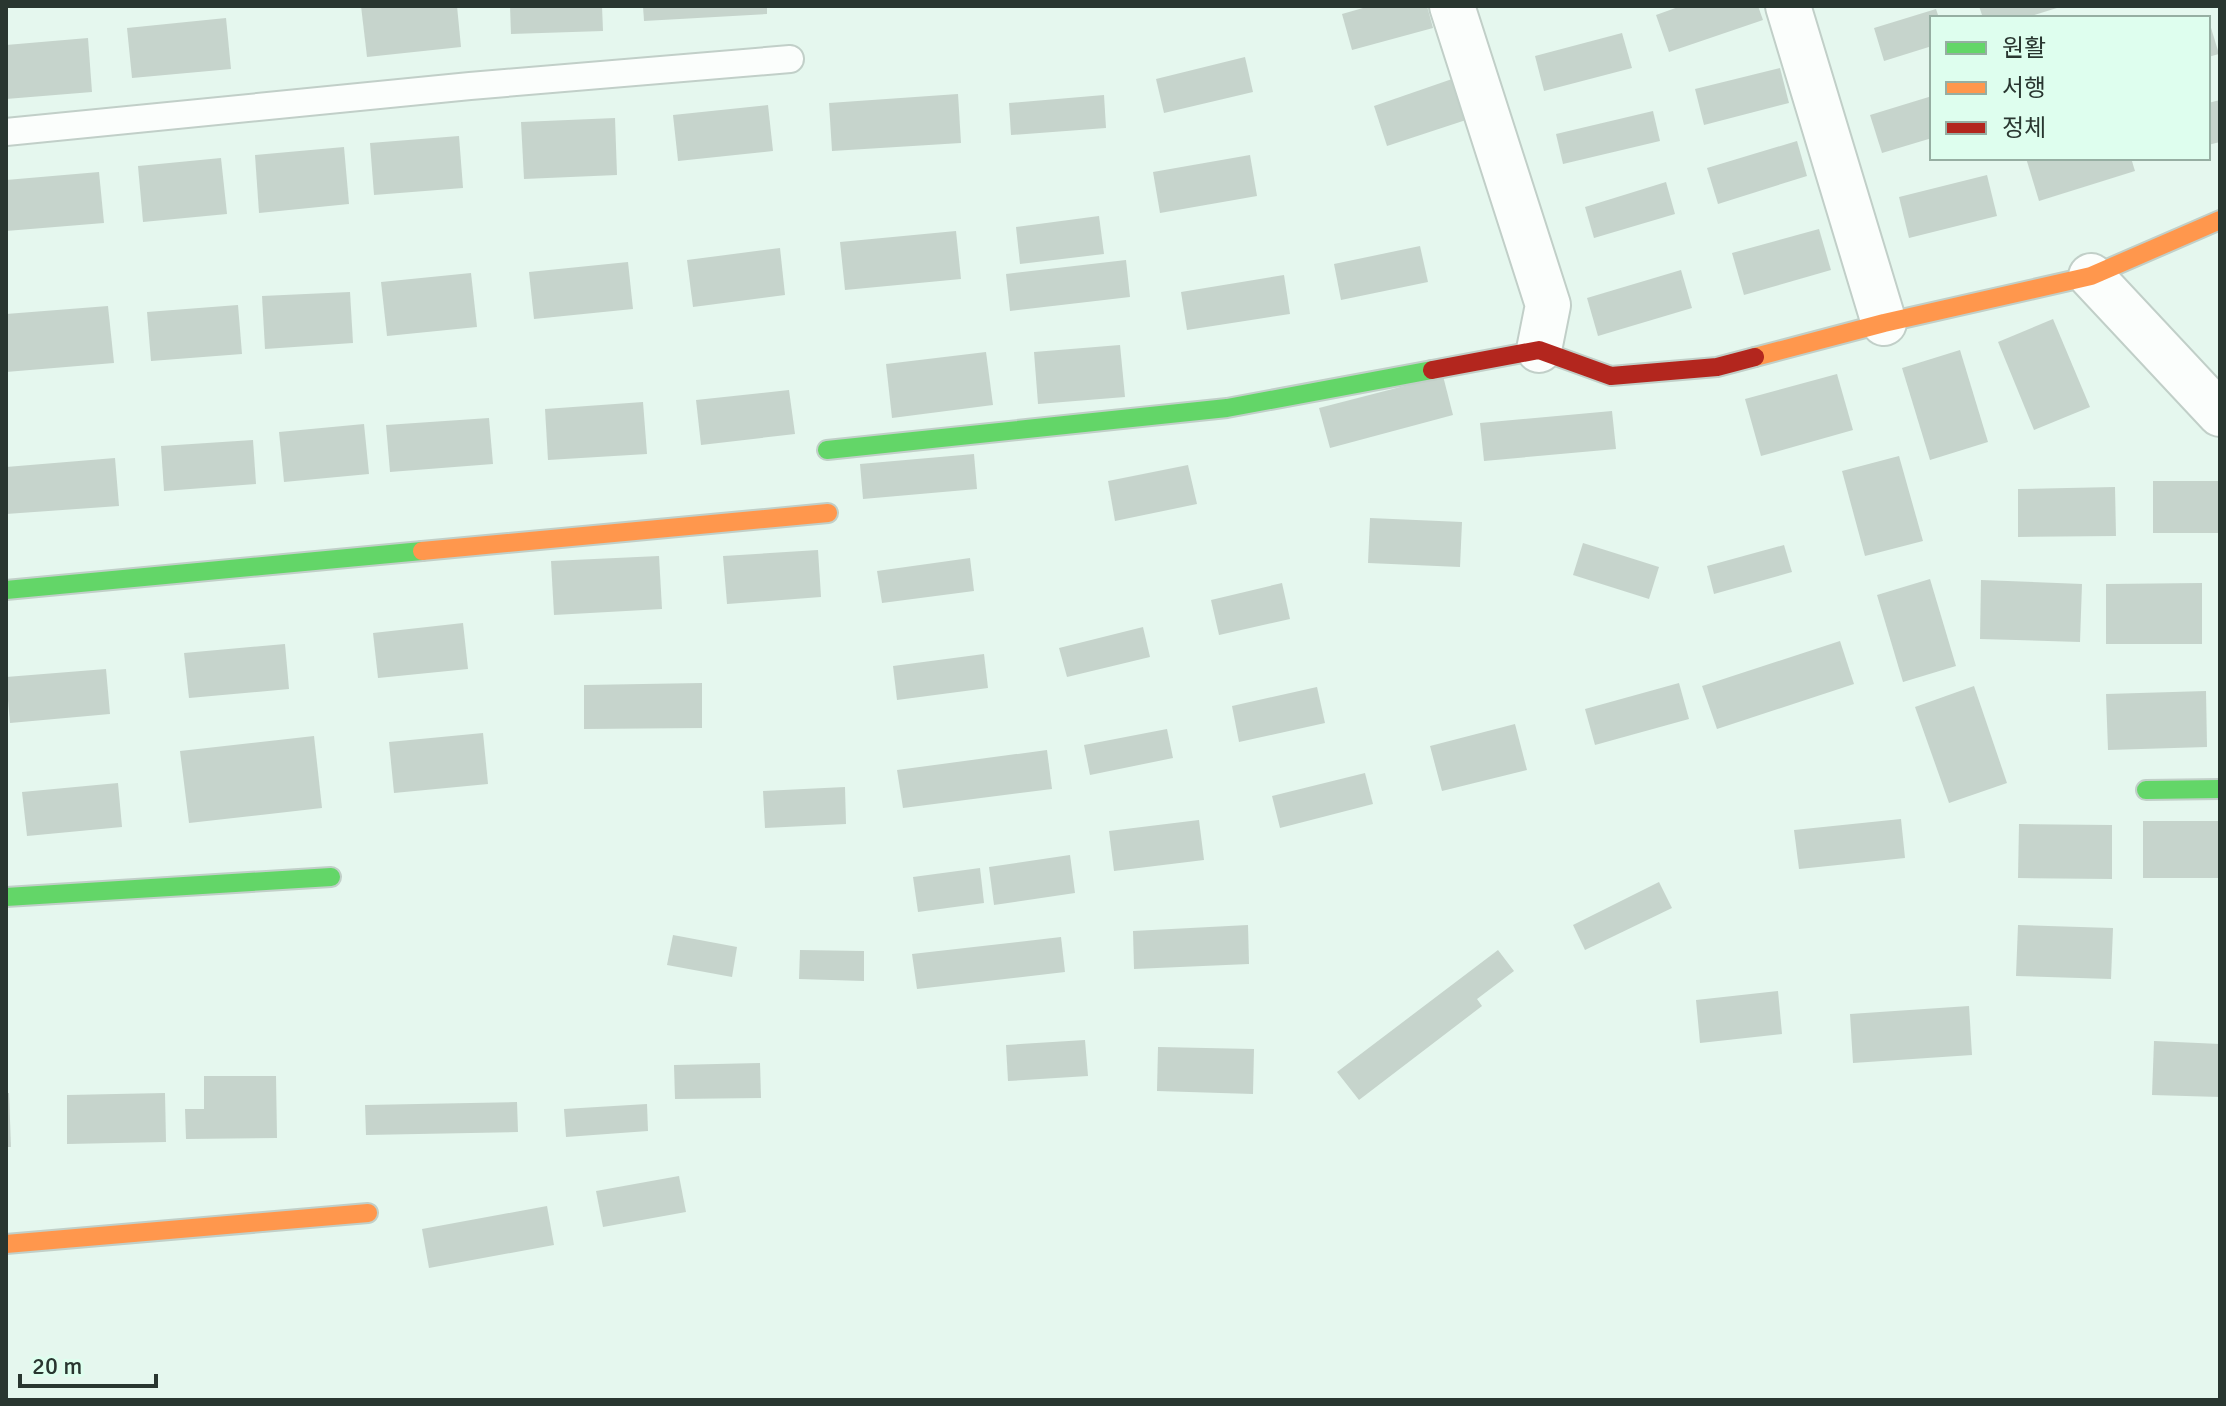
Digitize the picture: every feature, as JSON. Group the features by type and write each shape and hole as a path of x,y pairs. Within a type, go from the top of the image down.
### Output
{"street":[{"path":"1452,6 1548,305 1539,350"},
{"path":"1788,6 1884,323"},
{"path":"827,450 1227,408 1539,350 1611,376 1717,367 1884,323 2091,276 2220,220"},
{"path":"2091,276 2220,414"},
{"path":"6,590 828,513"},
{"path":"2146,790 2220,789"},
{"path":"6,897 331,877"},
{"path":"6,1244 368,1213"}],"lane":[{"path":"6,132 455,87 790,59"}],"building":[{"path":"361,6 457,6 461,47 367,57"},
{"path":"510,6 602,6 603,31 511,34"},
{"path":"643,6 767,6 767,14 644,21"},
{"path":"1370,6 1427,6 1433,28 1352,50 1342,14"},
{"path":"1681,6 1758,6 1763,20 1669,52 1656,15"},
{"path":"1979,6 2060,7 2031,16 1982,16"},
{"path":"1936,9 1938,16 1930,16 1930,47 1884,61 1874,28"},
{"path":"226,18 231,69 132,78 127,28"},
{"path":"2210,25 2219,54 2210,56"},
{"path":"1622,33 1632,68 1544,91 1535,56"},
{"path":"88,38 92,92 6,99 6,45"},
{"path":"1245,57 1253,92 1164,113 1156,79"},
{"path":"1780,68 1789,103 1704,125 1695,89"},
{"path":"1455,78 1469,119 1387,146 1374,106"},
{"path":"958,94 961,143 832,151 829,103"},
{"path":"1104,95 1106,128 1011,135 1009,103"},
{"path":"1930,97 1930,139 1882,153 1870,115"},
{"path":"2220,100 2220,142 2210,144 2210,102"},
{"path":"768,105 773,151 678,161 673,115"},
{"path":"1653,111 1660,141 1563,164 1556,134"},
{"path":"615,118 617,175 524,179 521,122"},
{"path":"459,136 463,188 374,195 370,143"},
{"path":"1797,141 1807,176 1718,204 1707,168"},
{"path":"344,147 349,204 259,213 255,155"},
{"path":"1250,155 1257,196 1160,213 1153,172"},
{"path":"221,158 227,214 143,222 138,166"},
{"path":"2027,160 2132,160 2135,171 2039,201"},
{"path":"99,172 104,223 6,231 6,180"},
{"path":"1987,175 1997,216 1909,238 1899,197"},
{"path":"1666,182 1675,214 1594,238 1585,207"},
{"path":"1099,216 1104,254 1020,264 1016,227"},
{"path":"1819,229 1831,270 1744,295 1732,253"},
{"path":"956,231 961,279 845,290 840,242"},
{"path":"1420,246 1428,282 1341,300 1334,264"},
{"path":"780,248 785,295 693,307 687,260"},
{"path":"1126,260 1130,297 1010,311 1006,274"},
{"path":"628,262 633,309 534,319 529,272"},
{"path":"1681,270 1692,308 1598,336 1587,298"},
{"path":"471,273 477,327 387,336 381,282"},
{"path":"1284,275 1290,314 1187,330 1181,292"},
{"path":"350,292 353,343 265,349 262,296"},
{"path":"238,305 242,354 151,361 147,312"},
{"path":"108,306 114,363 6,372 6,314"},
{"path":"2053,319 2090,407 2034,430 1998,342"},
{"path":"1120,345 1125,397 1038,404 1034,352"},
{"path":"1960,350 1988,442 1930,460 1902,368"},
{"path":"986,352 993,405 892,418 886,364"},
{"path":"1837,374 1853,430 1761,456 1745,399"},
{"path":"1443,376 1453,415 1330,448 1319,408"},
{"path":"789,390 795,434 701,445 696,400"},
{"path":"643,402 647,454 548,460 545,409"},
{"path":"1612,411 1616,449 1484,461 1480,423"},
{"path":"489,418 493,464 390,472 386,425"},
{"path":"364,424 369,474 284,482 279,432"},
{"path":"253,440 256,484 164,491 161,446"},
{"path":"974,454 977,489 863,499 860,464"},
{"path":"1899,456 1923,541 1865,556 1842,471"},
{"path":"115,458 119,506 6,514 6,467"},
{"path":"1188,465 1197,504 1115,521 1108,481"},
{"path":"2153,481 2220,481 2220,533 2153,533"},
{"path":"2115,487 2116,536 2018,537 2018,489"},
{"path":"1370,518 1462,522 1460,567 1368,563"},
{"path":"1583,543 1659,567 1649,599 1573,575"},
{"path":"1784,545 1792,572 1714,594 1707,566"},
{"path":"818,550 821,597 727,604 723,556"},
{"path":"659,556 662,609 554,615 551,561"},
{"path":"970,558 974,591 882,603 877,571"},
{"path":"1930,579 1956,666 1903,682 1877,595"},
{"path":"1981,580 2082,584 2080,642 1980,639"},
{"path":"1282,583 1290,619 1219,635 1211,600"},
{"path":"2202,583 2202,644 2106,644 2106,584"},
{"path":"463,623 468,669 378,678 373,633"},
{"path":"1143,627 1150,657 1067,677 1059,648"},
{"path":"1840,641 1854,684 1717,729 1702,686"},
{"path":"285,644 289,689 189,698 184,653"},
{"path":"984,654 988,688 897,700 893,666"},
{"path":"106,669 110,714 10,723 6,677"},
{"path":"702,683 702,728 584,729 584,685"},
{"path":"1679,683 1689,719 1595,745 1585,709"},
{"path":"1974,686 2007,783 1949,803 1915,707"},
{"path":"1317,687 1325,723 1239,742 1232,706"},
{"path":"2206,691 2207,747 2108,750 2106,694"},
{"path":"1515,724 1527,770 1442,791 1430,746"},
{"path":"1167,729 1173,758 1090,775 1084,745"},
{"path":"483,733 488,784 394,793 389,742"},
{"path":"314,736 322,808 189,823 180,751"},
{"path":"1047,750 1052,789 903,808 897,770"},
{"path":"1365,773 1373,804 1280,828 1272,796"},
{"path":"118,783 122,827 27,836 22,792"},
{"path":"845,787 846,824 765,828 763,791"},
{"path":"1901,819 1905,858 1799,869 1794,830"},
{"path":"1199,820 1204,860 1114,871 1109,831"},
{"path":"2143,821 2220,821 2220,878 2143,878"},
{"path":"2019,824 2112,825 2112,879 2018,878"},
{"path":"1070,855 1075,893 994,905 989,867"},
{"path":"980,868 984,903 918,912 913,877"},
{"path":"1659,882 1672,908 1585,950 1573,925"},
{"path":"1248,925 1249,964 1134,969 1133,931"},
{"path":"2018,925 2113,928 2111,979 2016,976"},
{"path":"673,935 737,947 732,977 667,965"},
{"path":"1061,937 1065,972 917,989 912,954"},
{"path":"800,950 864,951 864,981 799,979"},
{"path":"1498,950 1514,971 1477,999 1482,1006 1359,1100 1337,1072"},
{"path":"1778,991 1782,1034 1700,1043 1696,1000"},
{"path":"1969,1006 1972,1055 1853,1063 1850,1014"},
{"path":"1085,1040 1088,1076 1008,1081 1006,1045"},
{"path":"2154,1041 2220,1044 2220,1097 2152,1095"},
{"path":"1158,1047 1254,1049 1253,1094 1157,1091"},
{"path":"760,1063 761,1098 675,1099 674,1065"},
{"path":"204,1076 276,1076 277,1138 186,1139 185,1109 204,1109"},
{"path":"6,1093 9,1093 11,1147 6,1147"},
{"path":"165,1093 166,1142 67,1144 67,1095"},
{"path":"517,1102 518,1132 366,1135 365,1105"},
{"path":"647,1104 648,1131 566,1137 564,1109"},
{"path":"679,1176 686,1212 603,1227 596,1191"},
{"path":"547,1206 554,1245 429,1268 422,1229"}],"traffic: fast":[{"path":"827,450 1227,408 1432,370"},
{"path":"6,590 422,551"},
{"path":"2146,790 2220,789"},
{"path":"6,897 331,877"}],"traffic: slow":[{"path":"1755,357 1884,323 2091,276 2220,220"},
{"path":"422,551 828,513"},
{"path":"6,1244 368,1213"}],"traffic: jam":[{"path":"1432,370 1539,350 1611,376 1717,367 1755,357"}]}
